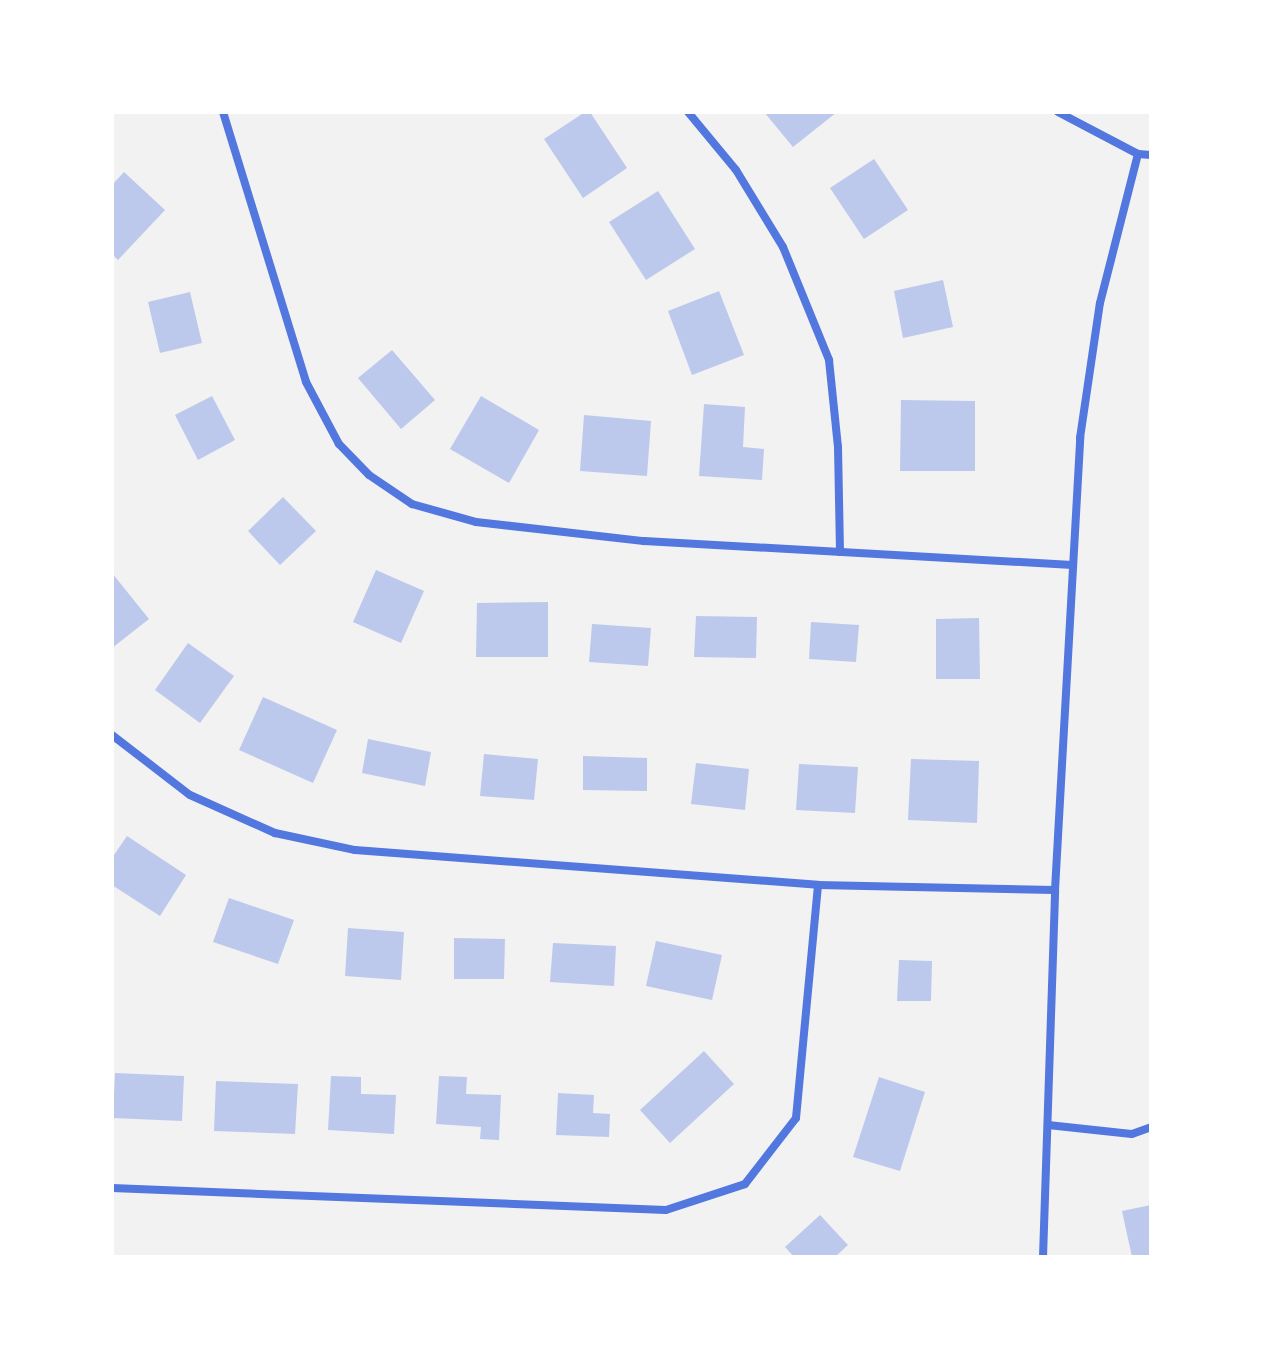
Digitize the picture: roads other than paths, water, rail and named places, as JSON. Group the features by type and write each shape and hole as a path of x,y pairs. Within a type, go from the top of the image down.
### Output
{"street":[{"path":"223,112 306,382 339,444 369,475 412,504 476,522 644,541 1072,565"},
{"path":"688,112 736,170 783,247 829,360 838,447 840,552"},
{"path":"1058,112 1138,154 1151,155"},
{"path":"1043,1257 1055,890 1080,438 1100,303 1138,154"},
{"path":"112,735 190,795 275,833 342,847 818,885 1055,890"},
{"path":"112,1188 666,1210 745,1184 796,1118 818,885"},
{"path":"1048,1125 1132,1134 1151,1127"}]}
